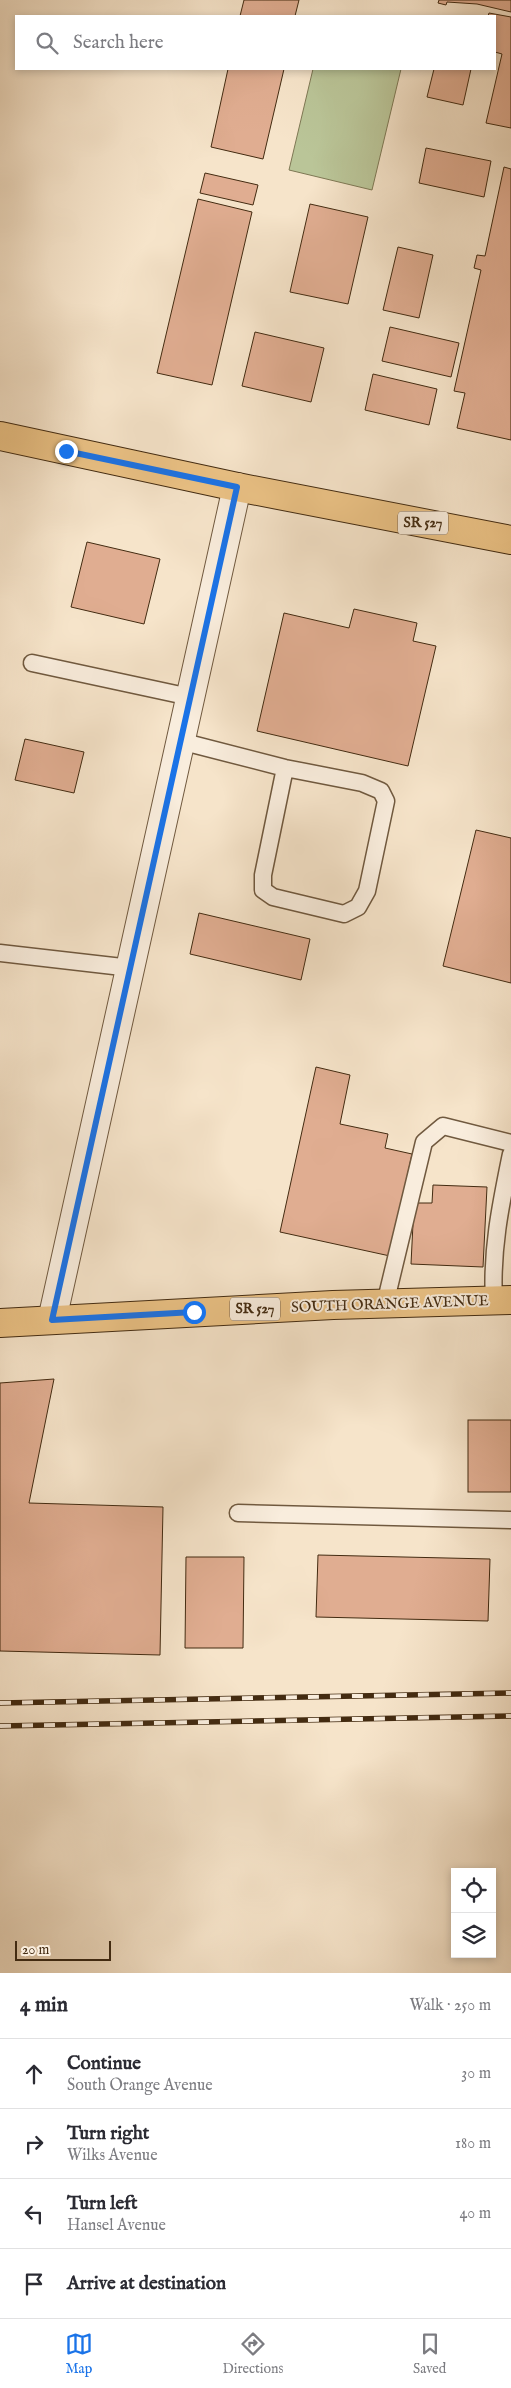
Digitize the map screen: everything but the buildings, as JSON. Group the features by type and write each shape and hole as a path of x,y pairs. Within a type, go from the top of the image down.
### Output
{"main road":[{"name":"SR 527","path":"0,436 237,487 511,540"},
{"name":"SOUTH ORANGE AVENUE","path":"0,1323 502,1300"}],"street":[{"path":"52,1320 237,487"}],"lane":[{"path":"32,663 190,697"},
{"path":"180,741 285,768 362,783 380,791 386,801 367,892 358,907 344,914 273,897 262,890 263,875 285,768"},
{"path":"0,954 131,968"},
{"path":"385,1304 424,1142 443,1126 511,1143"},
{"path":"502,1300 492,1272 495,1237 511,1154"},
{"path":"238,1513 511,1520"}],"green space":[{"path":"313,70 401,70 372,190 289,170"}],"railway":[{"path":"0,1703 511,1693"},
{"path":"0,1726 511,1716"}],"route":[{"path":"66,451 237,487 52,1320 194,1312"}]}
